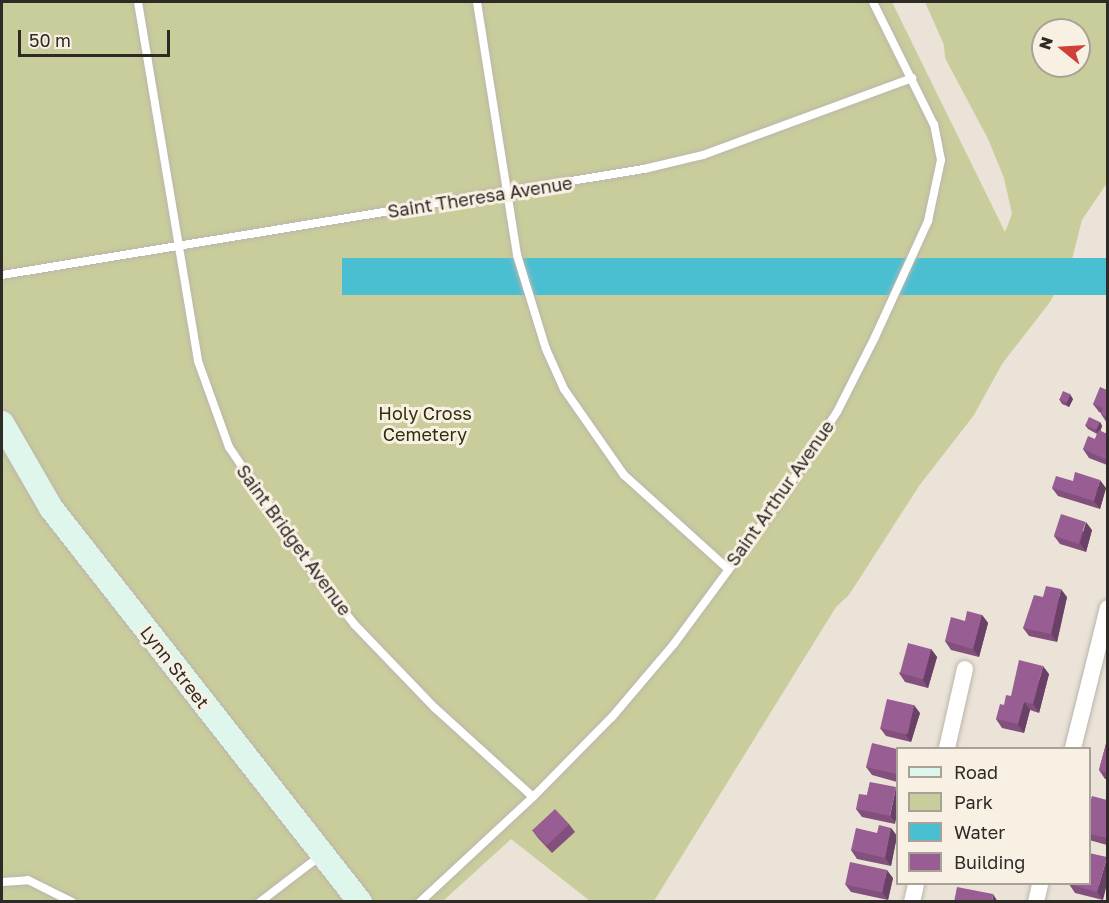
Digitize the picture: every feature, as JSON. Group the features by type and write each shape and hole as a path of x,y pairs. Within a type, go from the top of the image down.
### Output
{"main road":[{"name":"Lynn Street","path":"2,423 51,508 360,902"}],"street":[{"path":"1073,747 1107,608"},
{"path":"947,747 965,669"},
{"path":"912,902 916,885"},
{"path":"1036,902 1040,885"}],"lane":[{"name":"Saint Bridget Avenue","path":"138,2 177,249 198,361 210,402 229,447 253,489 356,625 435,708 533,797"},
{"path":"477,2 517,255 531,306 564,389 624,475 728,569"},
{"name":"Saint Arthur Avenue","path":"420,902 533,797 612,717 675,644 775,507 837,412 928,221 941,160 934,125 873,2"},
{"name":"Saint Theresa Avenue","path":"2,276 177,249 507,189 566,184 703,155 912,78"},
{"path":"260,902 323,854"},
{"path":"2,882 28,880 72,902"}],"green space":[{"name":"Holy Cross Cemetery","path":"2,2 892,2 1005,232 1012,214 1004,178 988,139 945,58 944,45 925,2 1107,2 1107,183 1082,220 1071,263 1050,302 1002,364 974,415 919,486 849,595 836,607 654,901 590,901 511,839 443,901 2,902"}],"water":[{"path":"342,258 1107,258 1107,295 342,295"}],"building":[{"path":"1100,387 1107,390 1107,417 1101,414 1103,408 1093,404"},
{"path":"1063,391 1070,394 1067,402 1059,399"},
{"path":"1089,417 1100,422 1096,430 1085,425"},
{"path":"1099,430 1107,434 1107,460 1083,449 1088,436 1095,439"},
{"path":"1075,472 1100,480 1094,501 1052,488 1056,476 1073,481"},
{"path":"1061,514 1086,522 1079,544 1054,536"},
{"path":"1046,586 1061,589 1051,634 1023,628 1034,595 1043,597"},
{"path":"967,611 982,615 973,649 945,641 951,617 965,621"},
{"path":"908,643 931,649 923,679 900,673"},
{"path":"1019,660 1043,666 1033,704 1024,702 1018,724 996,719 1000,704 1004,705 1006,695 1011,696"},
{"path":"887,699 914,705 908,735 880,728"},
{"path":"1107,740 1107,773 1099,770"},
{"path":"872,743 896,749 896,774 866,767"},
{"path":"870,782 896,787 890,816 856,809 859,794 867,795"},
{"path":"1092,796 1107,800 1107,838 1091,834"},
{"path":"555,809 569,824 547,846 532,830"},
{"path":"879,825 891,828 885,858 851,850 856,828 877,833"},
{"path":"1091,853 1107,857 1097,892 1072,885 1091,885"},
{"path":"850,862 887,870 882,892 845,884"},
{"path":"957,887 993,894 992,902 954,902"}]}
